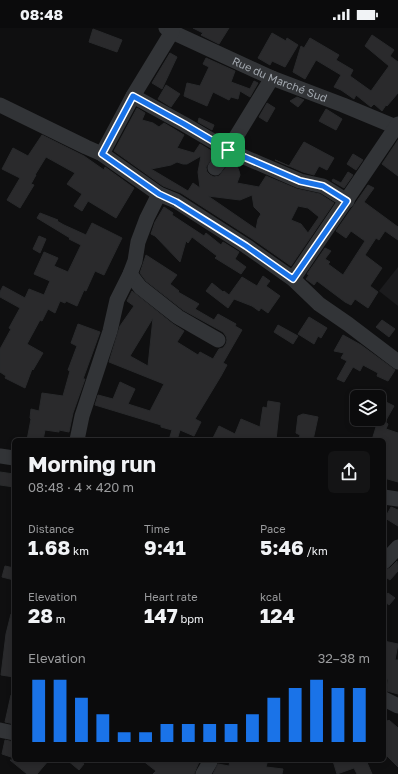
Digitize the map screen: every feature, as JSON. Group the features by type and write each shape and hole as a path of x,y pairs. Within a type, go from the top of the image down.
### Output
{"street":[{"name":"Rue du Marché Sud","path":"169,30 272,78 397,126"},
{"path":"102,154 169,30"},
{"path":"215,168 228,150 272,78"},
{"path":"133,96 228,150 300,181 323,186 347,201"},
{"path":"0,105 102,154 159,194 176,202 246,246 293,279 318,304 348,324 398,362"},
{"path":"293,279 397,126"},
{"path":"77,438 82,416 110,331 117,300 130,274 135,261 138,242 147,218 159,194"},
{"path":"130,274 140,287 178,317 218,340"},
{"path":"0,456 12,458"},
{"path":"386,497 398,499"},
{"path":"386,560 398,547"},
{"path":"386,700 398,706"},
{"path":"0,730 12,733"}],"shaded area":[{"path":"398,267 398,306 379,291"}],"building":[{"path":"193,28 229,28 219,44 201,35 203,33"},
{"path":"93,29 122,40 117,52 89,42"},
{"path":"272,33 286,41 287,38 298,45 285,67 272,61 270,65 258,58"},
{"path":"372,35 394,50 390,56 398,62 398,93 382,111 374,104 371,107 356,95 354,99 334,87 341,75 316,60 305,79 293,72 301,46 304,48 310,38 339,55 336,60 353,70 350,76 371,91 389,66 365,46"},
{"path":"170,53 177,57 162,89 152,83"},
{"path":"206,58 235,71 231,82 250,89 254,81 258,83 250,97 240,91 238,99 231,97 229,100 213,92 207,106 184,96 187,83 200,86 209,67 203,64"},
{"path":"166,85 180,94 171,107 158,99"},
{"path":"297,97 304,100 298,107 290,101"},
{"path":"267,103 275,108 267,122 259,117"},
{"path":"137,108 145,113 142,120 153,123 159,127 164,123 184,135 177,148 194,153 200,144 215,153 206,167 207,172 214,177 219,176 231,161 236,163 239,171 240,175 237,183 259,187 266,176 297,189 320,194 334,203 291,266 251,238 181,193 163,186 114,151","holes":["201,156 198,172 200,188 193,183 188,191 151,169 171,165 177,162 187,164","252,195 254,207 261,214 258,219 256,229 208,196 240,200","298,206 308,208 319,217 308,233 301,224 291,220"]},
{"path":"326,109 342,119 336,130 319,121"},
{"path":"199,118 214,125 212,130 198,122"},
{"path":"42,135 84,156 104,170 105,167 134,188 116,218 88,201 82,211 74,206 82,194 67,184 75,173 46,157 31,184 34,185 20,208 7,200 20,178 2,169 13,148 28,156"},
{"path":"398,140 398,176 382,164"},
{"path":"304,142 334,158 327,170 319,166 314,175 289,166"},
{"path":"353,154 363,160 356,170 347,164"},
{"path":"348,172 353,175 344,188 332,181 333,179 341,183"},
{"path":"368,185 374,188 364,202 398,227 398,240 385,231 379,240 376,238 365,255 382,268 370,286 378,292 368,308 355,299 351,305 317,281 314,285 306,279 309,275 307,274 325,248 331,251 325,259 330,262 328,264 343,275 365,241 351,231 346,238 336,231"},
{"path":"164,207 173,213 172,215 204,236 206,233 221,245 223,242 239,252 235,259 246,267 241,274 215,258 217,256 192,237 188,243 186,241 180,262 155,236 151,234 155,222"},
{"path":"40,213 58,220 57,221 64,225 86,235 92,223 122,238 104,275 95,271 77,306 66,301 65,303 60,301 55,313 48,309 42,321 40,320 27,344 43,353 33,370 32,369 25,388 5,378 6,376 0,372 0,349 20,308 0,297 0,292 3,286 25,298 29,289 44,295 50,281 34,274 44,252 58,258 54,266 68,272 81,245 37,218"},
{"path":"39,236 46,239 40,253 33,249"},
{"path":"146,255 177,275 170,284 179,291 178,292 199,304 195,309 214,320 218,314 236,324 235,326 242,330 223,363 227,365 195,419 201,422 194,436 180,430 178,438 170,438 172,430 161,427 161,425 95,405 98,395 113,399 120,382 135,389 128,404 150,411 164,384 109,362 120,326 134,306 127,301 132,291 184,331 177,342 198,355 200,352 213,359 219,349 223,348 226,344 226,336 223,332 183,310 146,281 140,273","holes":["153,318 148,366 130,356"]},
{"path":"263,276 270,281 266,286 280,296 268,313 261,308 259,311 252,306 234,299 228,308 206,291 212,283 229,295 242,277 257,286"},
{"path":"309,317 327,328 321,338 318,336 314,344 298,334"},
{"path":"382,320 395,329 389,337 376,327"},
{"path":"78,324 100,332 83,379 85,379 73,413 69,432 45,430 43,438 27,438 31,419 31,409 39,411 42,393 63,396 70,371 68,370 77,346 71,343"},
{"path":"278,325 298,336 293,344 274,332"},
{"path":"343,335 361,345 395,370 388,381 377,376 378,373 363,365 360,371 353,367 344,382 337,379 347,361 341,358 344,353 334,351"},
{"path":"268,401 280,403 276,438 213,438 219,426 235,434 241,419 260,427 263,407 267,408"},
{"path":"386,402 394,406 386,420"},
{"path":"303,414 318,417 313,438 299,438 300,435 296,433 298,416"},
{"path":"386,423 388,424 386,429 398,433 398,482 386,479 386,438 373,438 376,427 374,426 386,426"},
{"path":"0,472 12,474 12,487 0,485"},
{"path":"391,507 398,510 398,526 386,519"},
{"path":"397,561 398,571 390,580 386,577 386,570"},
{"path":"5,566 12,568 12,580 2,577"},
{"path":"388,593 395,598 389,605 386,603 386,596"},
{"path":"11,614 12,677 1,675 6,634"},
{"path":"386,641 398,644 395,660 398,660 398,694 387,691 388,679 386,680"},
{"path":"11,695 12,724 5,722"},
{"path":"386,720 389,720 398,728 398,767 386,755"},
{"path":"5,740 12,742 12,757 2,754"},
{"path":"12,762 47,762 37,774 27,774"},
{"path":"69,762 82,762 84,764 79,770"},
{"path":"145,762 199,762 194,774 153,774 156,771"},
{"path":"230,762 260,762 267,763 266,767 283,769 282,774 213,774 218,764 229,766"},
{"path":"333,762 367,762 372,774 357,774 354,768 337,774"}],"route":[{"path":"133,96 228,150 300,181 323,186 347,201 293,279 246,246 176,202 159,194 102,154 133,96"}]}
